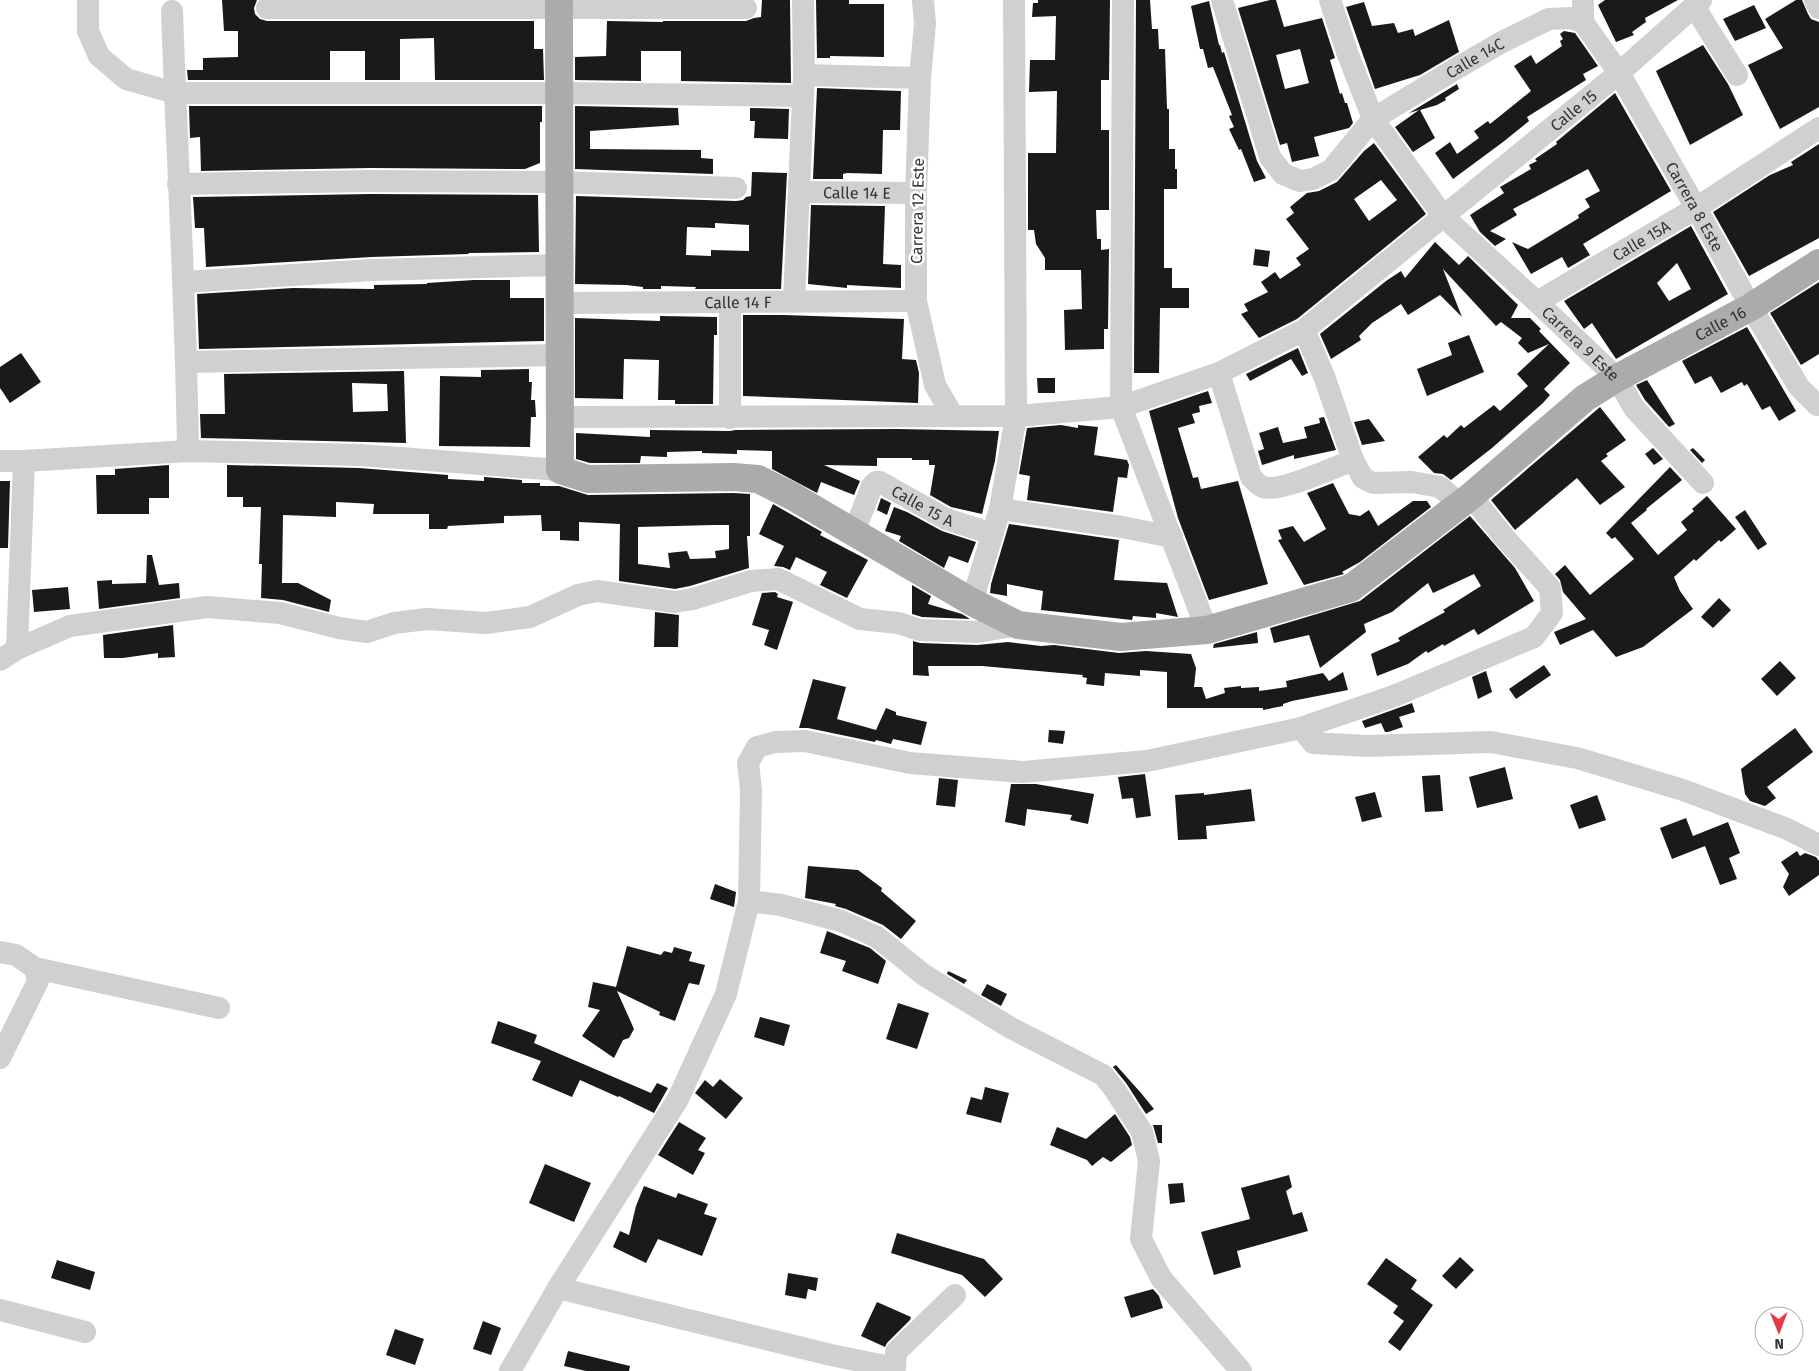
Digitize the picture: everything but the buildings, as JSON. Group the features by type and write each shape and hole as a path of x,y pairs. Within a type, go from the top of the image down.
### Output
{"main road":[{"path":"559,4 560,470"},
{"name":"Calle 16","path":"560,470 588,478 734,477 758,479 792,496 972,602 1018,625 1121,637 1207,630 1350,588 1466,500 1585,398 1617,378 1751,307 1819,263"}],"street":[{"path":"88,0 88,31 99,56 126,79 175,93 559,93 803,86 920,78"},
{"path":"794,301 803,86 803,0"},
{"name":"Carrera 12 Este","path":"922,0 925,24 920,78 916,193 916,301 935,385 952,416"},
{"path":"972,602 1000,509 1016,416 1014,0"},
{"path":"1123,0 1121,407 1207,630"},
{"name":"Carrera 9 Este","path":"1330,0 1347,52 1373,119 1444,218 1617,378 1634,408 1703,483"},
{"name":"Calle 14C","path":"1226,1 1270,157 1282,174 1300,181 1313,179 1331,170 1373,119 1502,42 1550,19 1570,18 1583,11"},
{"path":"1698,3 1737,75"},
{"name":"Calle 15","path":"560,417 1016,416 1121,407 1219,373 1304,330 1444,218 1619,73 1698,3"},
{"path":"267,8 559,4 746,8"},
{"path":"172,11 178,184 185,282 188,450"},
{"name":"Carrera 8 Este","path":"1583,11 1751,307 1799,387 1819,405"},
{"name":"Calle 15A","path":"1537,302 1696,208 1819,128"},
{"path":"178,184 371,181 559,182 736,188"},
{"name":"Calle 14 E","path":"798,192 916,193"},
{"path":"185,282 372,270 559,265"},
{"name":"Calle 14 F","path":"560,303 916,301"},
{"path":"730,302 730,418"},
{"path":"510,1371 558,1288 678,1099 726,994 748,901 751,790 748,763 758,747 775,742 805,741 910,763 1023,772 1147,761 1301,728 1394,696 1534,637 1552,613 1550,588 1505,538 1466,500 1440,487 1412,482 1373,483 1363,478 1353,460 1324,376 1304,330"},
{"path":"187,362 559,355"},
{"path":"1219,373 1251,477 1262,487 1275,488 1353,460"},
{"path":"0,461 188,450 360,455 560,470"},
{"path":"24,461 8,655 70,626 207,607 280,614 339,628 367,632 394,623 427,619 486,623 530,617 578,595 597,591 675,602 693,599 751,581 778,579 860,619 898,622 920,630 977,632 1018,625"},
{"name":"Calle 15 A","path":"854,532 872,486 876,482 880,482 946,519 993,534"},
{"path":"1000,509 1122,527 1172,537"},
{"path":"1301,728 1313,743 1367,746 1491,742 1577,758 1683,790 1785,828 1819,845"},
{"path":"748,901 781,905 841,922 877,937 924,975 1011,1028 1103,1075 1142,1132 1149,1161 1140,1239 1161,1278 1241,1371"},
{"path":"0,952 16,956 35,968 220,1008"},
{"path":"0,1058 16,1029 38,981 35,968"},
{"path":"558,1288 831,1356 894,1368 896,1352 954,1295"},
{"path":"0,1310 85,1332"}]}
